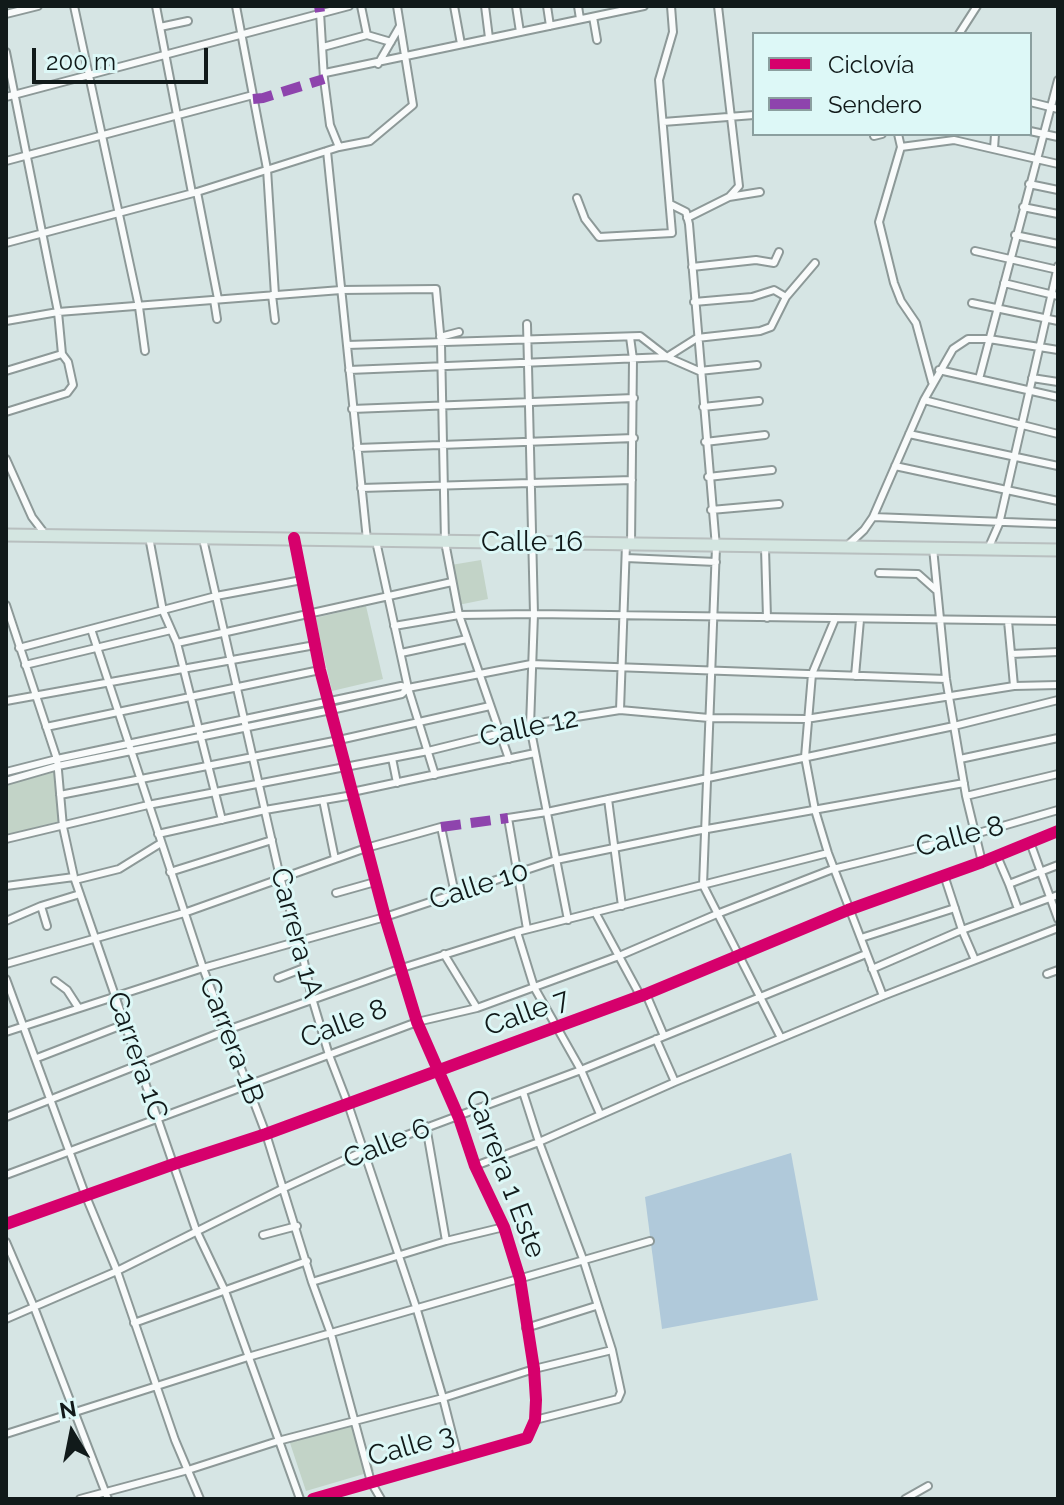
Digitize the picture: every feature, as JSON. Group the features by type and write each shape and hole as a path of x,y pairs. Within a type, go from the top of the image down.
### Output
{"highway":[{"name":"Calle 16","path":"6,535 1058,550"}],"street":[{"path":"6,14 38,6"},
{"path":"74,6 139,307 145,351"},
{"path":"156,6 216,300 217,319"},
{"path":"236,6 267,169 275,320"},
{"path":"6,97 349,6"},
{"path":"361,6 367,35"},
{"path":"6,243 194,192 339,147 370,141 413,105 397,6"},
{"path":"454,6 461,44"},
{"path":"485,6 489,38"},
{"path":"516,6 520,32"},
{"path":"547,6 550,26"},
{"path":"578,6 580,19"},
{"path":"325,73 593,17 609,10 642,6"},
{"path":"577,198 585,219 599,237 672,233 659,80 673,32 671,6"},
{"path":"718,6 739,186 729,197"},
{"path":"960,32 977,6"},
{"path":"320,12 330,125 339,147"},
{"path":"593,17 597,40"},
{"path":"160,27 188,21"},
{"path":"378,64 400,26"},
{"path":"323,47 367,35 391,42"},
{"path":"6,52 58,312 62,354 68,362 72,390 6,412"},
{"path":"979,379 1029,184 1054,108 1058,80"},
{"path":"6,161 253,95"},
{"path":"1032,102 1054,108"},
{"path":"663,122 752,115"},
{"path":"1032,131 1058,137"},
{"path":"898,136 901,147 879,222 894,283 901,301 916,323 932,384"},
{"path":"974,144 976,136"},
{"path":"994,149 995,136"},
{"path":"901,147 954,140 1058,164"},
{"path":"327,151 361,488 408,688 435,775"},
{"path":"1029,184 1058,190"},
{"path":"687,218 729,197 760,192"},
{"path":"670,204 686,212 687,218 716,547 703,885 781,1038"},
{"path":"1023,207 1058,214"},
{"path":"1015,235 1058,244"},
{"path":"975,251 1058,269 999,524 988,549"},
{"path":"692,267 756,260 774,263 779,252"},
{"path":"349,370 667,357 697,338 771,327 786,297 815,263"},
{"path":"1004,283 1054,295"},
{"path":"6,321 58,312 341,290 436,289 445,542 459,615 509,759"},
{"path":"694,302 752,297 774,290 786,297"},
{"path":"972,303 1058,321"},
{"path":"527,324 534,614 530,726 568,920"},
{"path":"440,340 459,332"},
{"path":"620,710 634,438 630,337"},
{"path":"347,345 440,340 642,337 667,357 699,371 757,365"},
{"path":"844,549 873,517 924,400 953,349 968,339 989,339 1058,350"},
{"path":"6,371 62,354"},
{"path":"939,370 1055,396 1057,382 1032,378"},
{"path":"352,409 634,398"},
{"path":"924,400 1058,434"},
{"path":"703,407 759,401"},
{"path":"909,434 1058,466"},
{"path":"705,442 765,435"},
{"path":"357,448 634,438"},
{"path":"6,459 32,517 46,536"},
{"path":"895,466 1058,501"},
{"path":"708,477 772,470"},
{"path":"361,488 632,480"},
{"path":"711,510 779,504"},
{"path":"873,517 1058,524"},
{"path":"864,530 876,549"},
{"path":"149,537 163,611 177,643 222,820"},
{"name":"Carrera 1 Este","path":"294,538 320,670 375,882 417,1022 459,1118 475,1166 504,1227 520,1279 534,1369 535,1420"},
{"name":"Carrera 1A","path":"203,539 280,877 299,939 312,998 417,1310 458,1457"},
{"path":"765,548 767,618"},
{"path":"933,548 938,621 948,695 966,796 982,862"},
{"path":"626,558 716,562"},
{"path":"879,573 918,574 936,590"},
{"path":"19,648 216,596 302,580"},
{"path":"177,643 452,582"},
{"name":"Carrera 1C","path":"6,605 57,762 63,827 75,879 196,1230 225,1291 300,1499"},
{"path":"394,626 459,615 534,614 1058,621"},
{"path":"835,619 812,674 805,757 815,810 833,869 883,996"},
{"path":"855,676 860,620"},
{"path":"1008,621 1014,686"},
{"name":"Carrera 1B","path":"91,629 203,968 250,1085 331,1334 371,1482 381,1499"},
{"path":"25,665 171,630"},
{"path":"401,653 467,639"},
{"path":"6,701 315,645"},
{"path":"1011,654 1058,652"},
{"path":"6,772 200,734 401,686 408,688 531,664 946,679"},
{"path":"46,727 320,670"},
{"name":"Calle 12","path":"6,839 148,805 620,710 709,718 806,719 1014,686 1058,685"},
{"path":"245,724 331,710 402,694 408,688"},
{"path":"527,929 508,818 954,726 1058,700"},
{"path":"60,795 339,740 490,706"},
{"path":"960,759 1058,738"},
{"path":"158,834 535,753"},
{"path":"392,758 397,783"},
{"path":"6,781 57,762"},
{"path":"966,796 1058,774"},
{"name":"Calle 10","path":"6,1032 115,994 299,939 385,917 556,860 964,783"},
{"path":"608,799 622,906"},
{"path":"323,800 335,859"},
{"name":"Calle 8","path":"6,1175 417,1022 477,1008 619,956 833,869 1058,810"},
{"path":"6,964 184,913 366,848 441,827 455,894"},
{"name":"Calle 7","path":"6,1224 85,1194 266,1134 643,996 848,910 1058,831"},
{"path":"170,872 272,840"},
{"path":"1030,842 1054,896 1058,919"},
{"path":"6,886 75,879 119,869 161,843"},
{"path":"6,1117 312,998 444,954 527,929 828,853"},
{"path":"997,856 1018,909"},
{"path":"1009,884 1058,865"},
{"path":"944,875 975,960"},
{"path":"336,893 375,882"},
{"path":"6,921 80,894"},
{"path":"872,969 962,930 1054,896"},
{"path":"41,906 47,926"},
{"path":"861,938 955,908"},
{"path":"595,912 643,996 675,1082"},
{"path":"475,1166 539,1142 883,996 1058,928"},
{"path":"517,932 534,987 581,1070 600,1114"},
{"path":"444,954 477,1008"},
{"name":"Calle 6","path":"6,1319 117,1271 364,1151 426,1126 459,1118 866,954"},
{"path":"278,978 304,968"},
{"path":"1047,974 1058,970"},
{"path":"6,979 69,1152 117,1271 175,1440 200,1499"},
{"path":"55,981 67,990 78,1007"},
{"path":"6,1005 15,1003"},
{"path":"37,1058 125,1024"},
{"path":"523,1092 583,1259 612,1350 621,1392 618,1399 535,1420"},
{"path":"426,1126 446,1241"},
{"path":"263,1235 297,1226"},
{"path":"312,1282 446,1241 504,1227"},
{"path":"6,1434 248,1357 650,1241"},
{"path":"6,1242 107,1495"},
{"path":"134,1323 307,1261"},
{"path":"526,1328 596,1306"},
{"path":"80,1499 107,1495 278,1441 612,1350"},
{"name":"Calle 3","path":"313,1499 523,1439 529,1436 535,1420"},
{"path":"905,1499 928,1486"}],"green space":[{"path":"481,560 488,599 458,605 451,565"},
{"path":"366,606 383,679 332,691 315,618"},
{"path":"54,772 60,821 6,835 6,785"},
{"path":"358,1421 374,1471 306,1491 289,1440"}],"water":[{"path":"791,1153 818,1300 662,1329 645,1197"}],"marked path":[{"path":"319,6 320,12"},
{"path":"253,99 324,79"},
{"path":"441,827 508,818"}],"cycle path":[{"path":"294,538 320,670 385,917 417,1022 459,1118 475,1166 504,1227 520,1279 536,1400 535,1420 527,1438 313,1499"},
{"path":"6,1224 266,1134 646,994 848,910 1058,831"}]}
